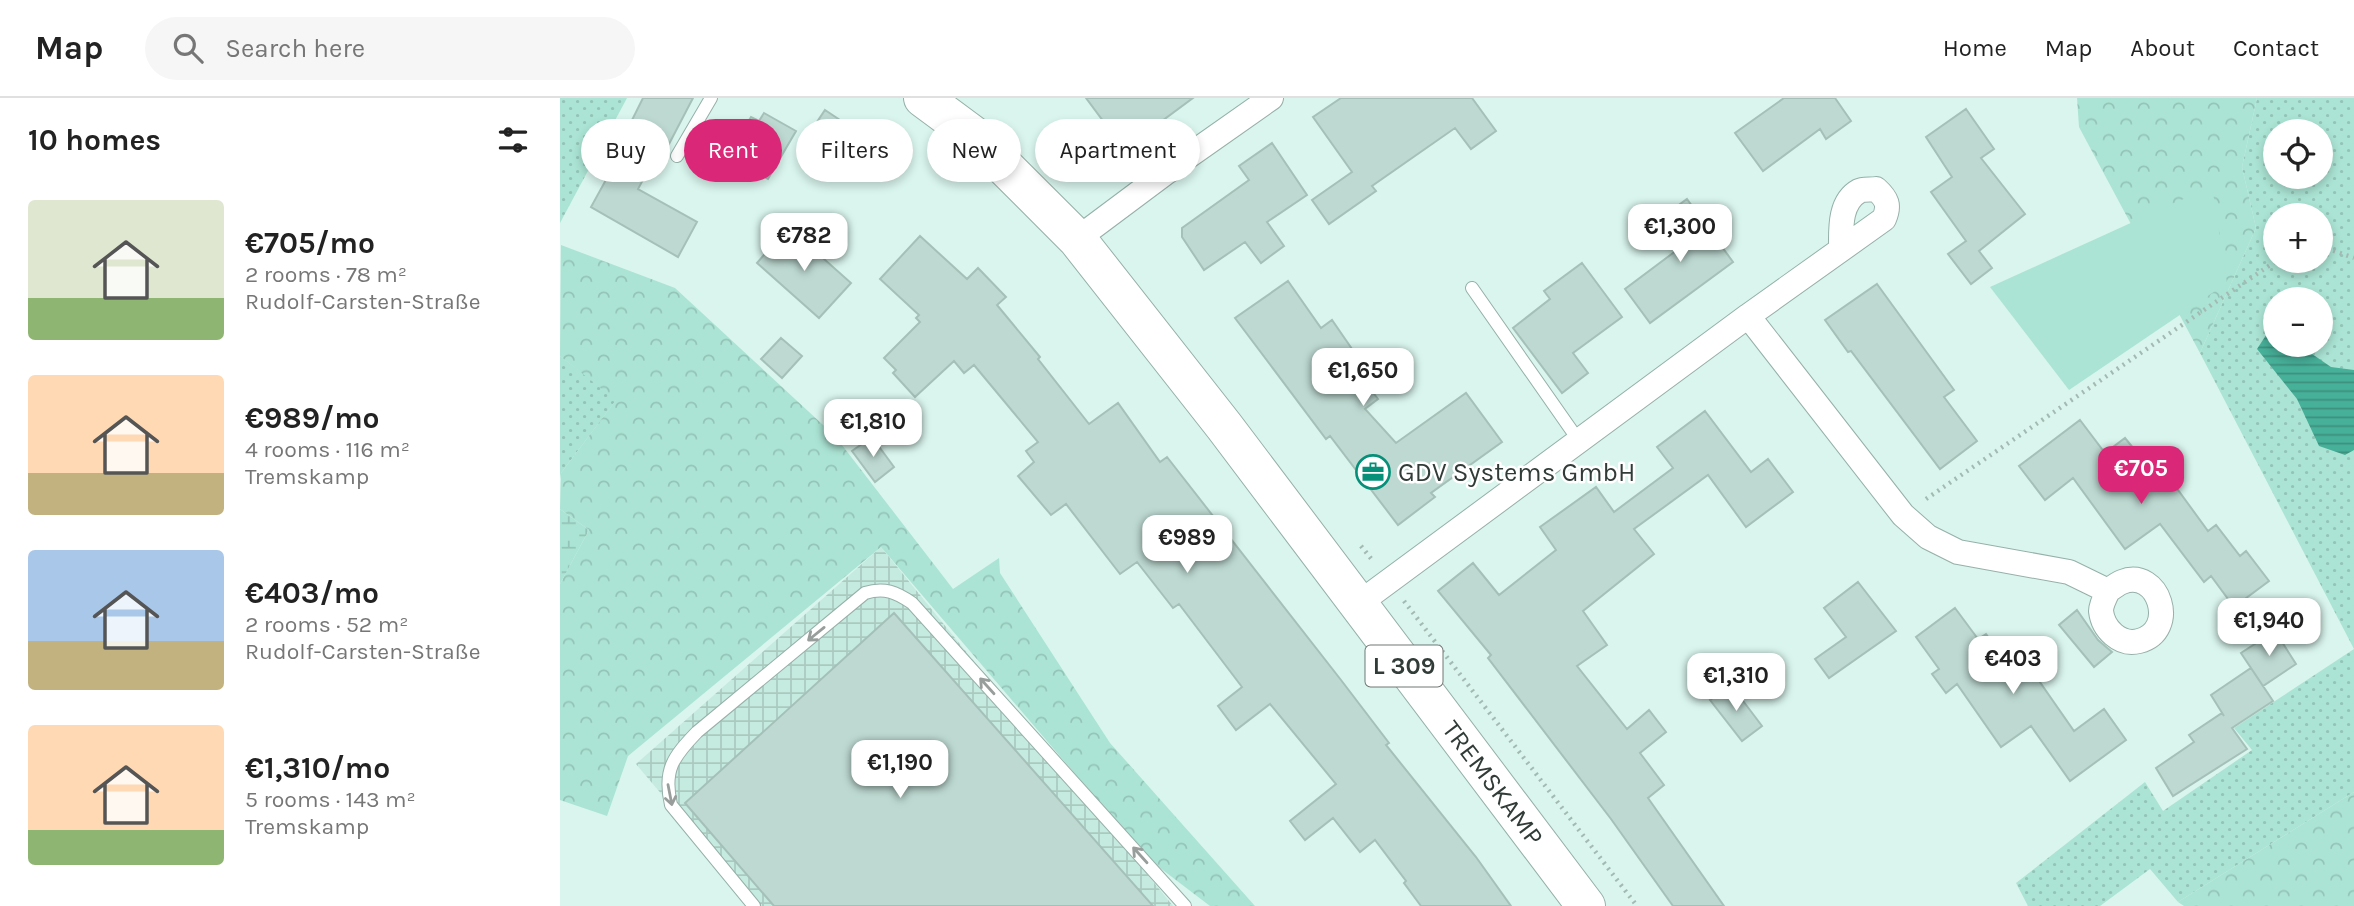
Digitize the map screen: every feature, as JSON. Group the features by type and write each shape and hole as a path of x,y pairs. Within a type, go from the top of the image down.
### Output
{"main road":[{"name":"L 309","path":"923,98 973,135 1077,239"},
{"name":"TREMSKAMP","path":"1077,239 1224,426 1586,906"}],"street":[{"path":"1077,239 1271,98"},
{"path":"1358,604 1841,249"},
{"path":"1748,316 1903,515 1928,537 1958,552 2069,572 2108,591"}],"lane":[{"path":"677,156 711,98"},
{"path":"1472,288 1579,441"},
{"path":"754,906 671,805 667,789 668,773 677,753 696,732 865,593 880,589 898,593 912,603 1185,906"}],"path":[{"path":"2333,251 2354,258"},
{"path":"1903,515 2263,270"}],"shaded area":[{"path":"2263,340 2263,356 2257,349"},
{"path":"2263,357 2316,357 2331,367 2354,370 2354,450 2345,455 2319,446 2297,399"},
{"path":"881,547 1173,906 756,906 636,764"}],"green space":[{"path":"560,98 627,98 616,119 581,119 582,182 560,223"},
{"path":"2077,98 2257,98 2242,167 2256,228 2200,353 2079,127"},
{"path":"2257,98 2354,98 2354,649 2200,353 2256,228 2242,167"},
{"path":"2212,186 2227,283 2069,390 1990,287"},
{"path":"561,245 675,288 835,436 953,589 999,558 1000,573 1110,743 1255,906 1210,906 1147,858 881,547 628,756 607,816 560,800 560,584 589,530 560,509 561,473 616,400 560,356"},
{"path":"560,356 617,399 561,473 560,479"},
{"path":"560,509 589,530 560,584"},
{"path":"2354,649 2354,792 2178,902 2150,869 2100,906 2028,906 2016,883 2145,782 2163,811 2252,750 2234,728"},
{"path":"2354,792 2354,906 2184,906 2178,902"}],"building":[{"path":"643,98 693,98 670,142 670,119 632,119"},
{"path":"1086,98 1193,98 1165,119 1102,119"},
{"path":"1341,98 1472,98 1496,131 1471,149 1455,128 1372,186 1376,191 1329,224 1312,200 1352,172 1313,117"},
{"path":"1784,98 1835,98 1851,121 1826,139 1820,129 1763,171 1735,133"},
{"path":"1966,109 1994,149 1981,158 2025,214 1979,251 1992,268 1971,284 1948,254 1966,241 1931,192 1952,177 1926,137"},
{"path":"825,110 838,119 819,119"},
{"path":"764,113 775,119 760,119"},
{"path":"782,123 796,131 782,155"},
{"path":"1272,143 1307,195 1267,222 1284,246 1261,263 1245,242 1204,270 1182,237 1182,228 1249,180 1239,166"},
{"path":"605,182 642,182 638,189 697,222 678,257 591,207"},
{"path":"1687,199 1733,262 1650,323 1625,289 1681,247 1660,219"},
{"path":"788,227 851,283 819,318 757,263"},
{"path":"920,236 967,279 978,268 1006,297 997,305 1040,357 1038,359 1089,424 1118,403 1160,462 1167,457 1341,680 1389,743 1386,745 1476,857 1511,906 1421,906 1375,840 1360,852 1333,818 1305,840 1290,821 1336,784 1270,704 1236,730 1218,706 1242,687 1179,604 1173,608 1137,562 1120,574 1066,504 1051,515 1018,476 1034,462 1026,451 1038,442 974,365 964,373 954,361 915,397 893,373 896,370 884,358 920,322 916,318 919,315 880,279"},
{"path":"1582,263 1622,317 1573,353 1588,373 1562,393 1513,328 1550,299 1544,291"},
{"path":"1288,281 1321,328 1332,320 1352,349 1346,353 1353,363 1351,364 1378,399 1365,409 1396,443 1466,393 1502,442 1431,493 1435,497 1398,525 1330,436 1326,439 1235,318"},
{"path":"1877,284 1954,390 1944,397 1977,441 1940,469 1825,320"},
{"path":"781,338 802,356 782,378 761,359"},
{"path":"1705,411 1751,472 1768,459 1793,492 1746,527 1708,475 1634,529 1654,554 1583,611 1607,645 1577,666 1627,729 1649,710 1666,732 1640,753 1664,785 1648,798 1724,906 1673,906 1611,819 1488,658 1491,655 1438,591 1473,563 1499,595 1556,550 1540,527 1596,487 1614,512 1673,468 1657,447"},
{"path":"2080,420 2105,453 2125,438 2151,470 2159,464 2208,531 2216,525 2240,556 2246,551 2269,581 2234,607 2211,576 2204,582 2160,524 2125,549 2073,478 2045,500 2019,466"},
{"path":"872,437 894,467 875,482 852,451"},
{"path":"1858,582 1896,631 1829,678 1815,659 1846,637 1824,608"},
{"path":"1955,608 1978,639 1986,634 2008,664 2021,655 2074,731 2104,709 2126,740 2070,781 2031,726 2001,747 1957,684 1946,693 1932,674 1939,669 1916,637"},
{"path":"2077,610 2098,640 2112,652 2094,667 2059,625"},
{"path":"894,613 1153,906 774,906 685,803"},
{"path":"2275,631 2296,664 2263,686 2241,653"},
{"path":"2251,668 2273,701 2232,728 2247,749 2173,796 2156,768 2194,742 2189,735 2222,713 2224,716 2211,695"},
{"path":"1731,685 1762,726 1742,741 1710,700"}],"place":[{"name":"GDV Systems GmbH","path":"1373,472"}]}
